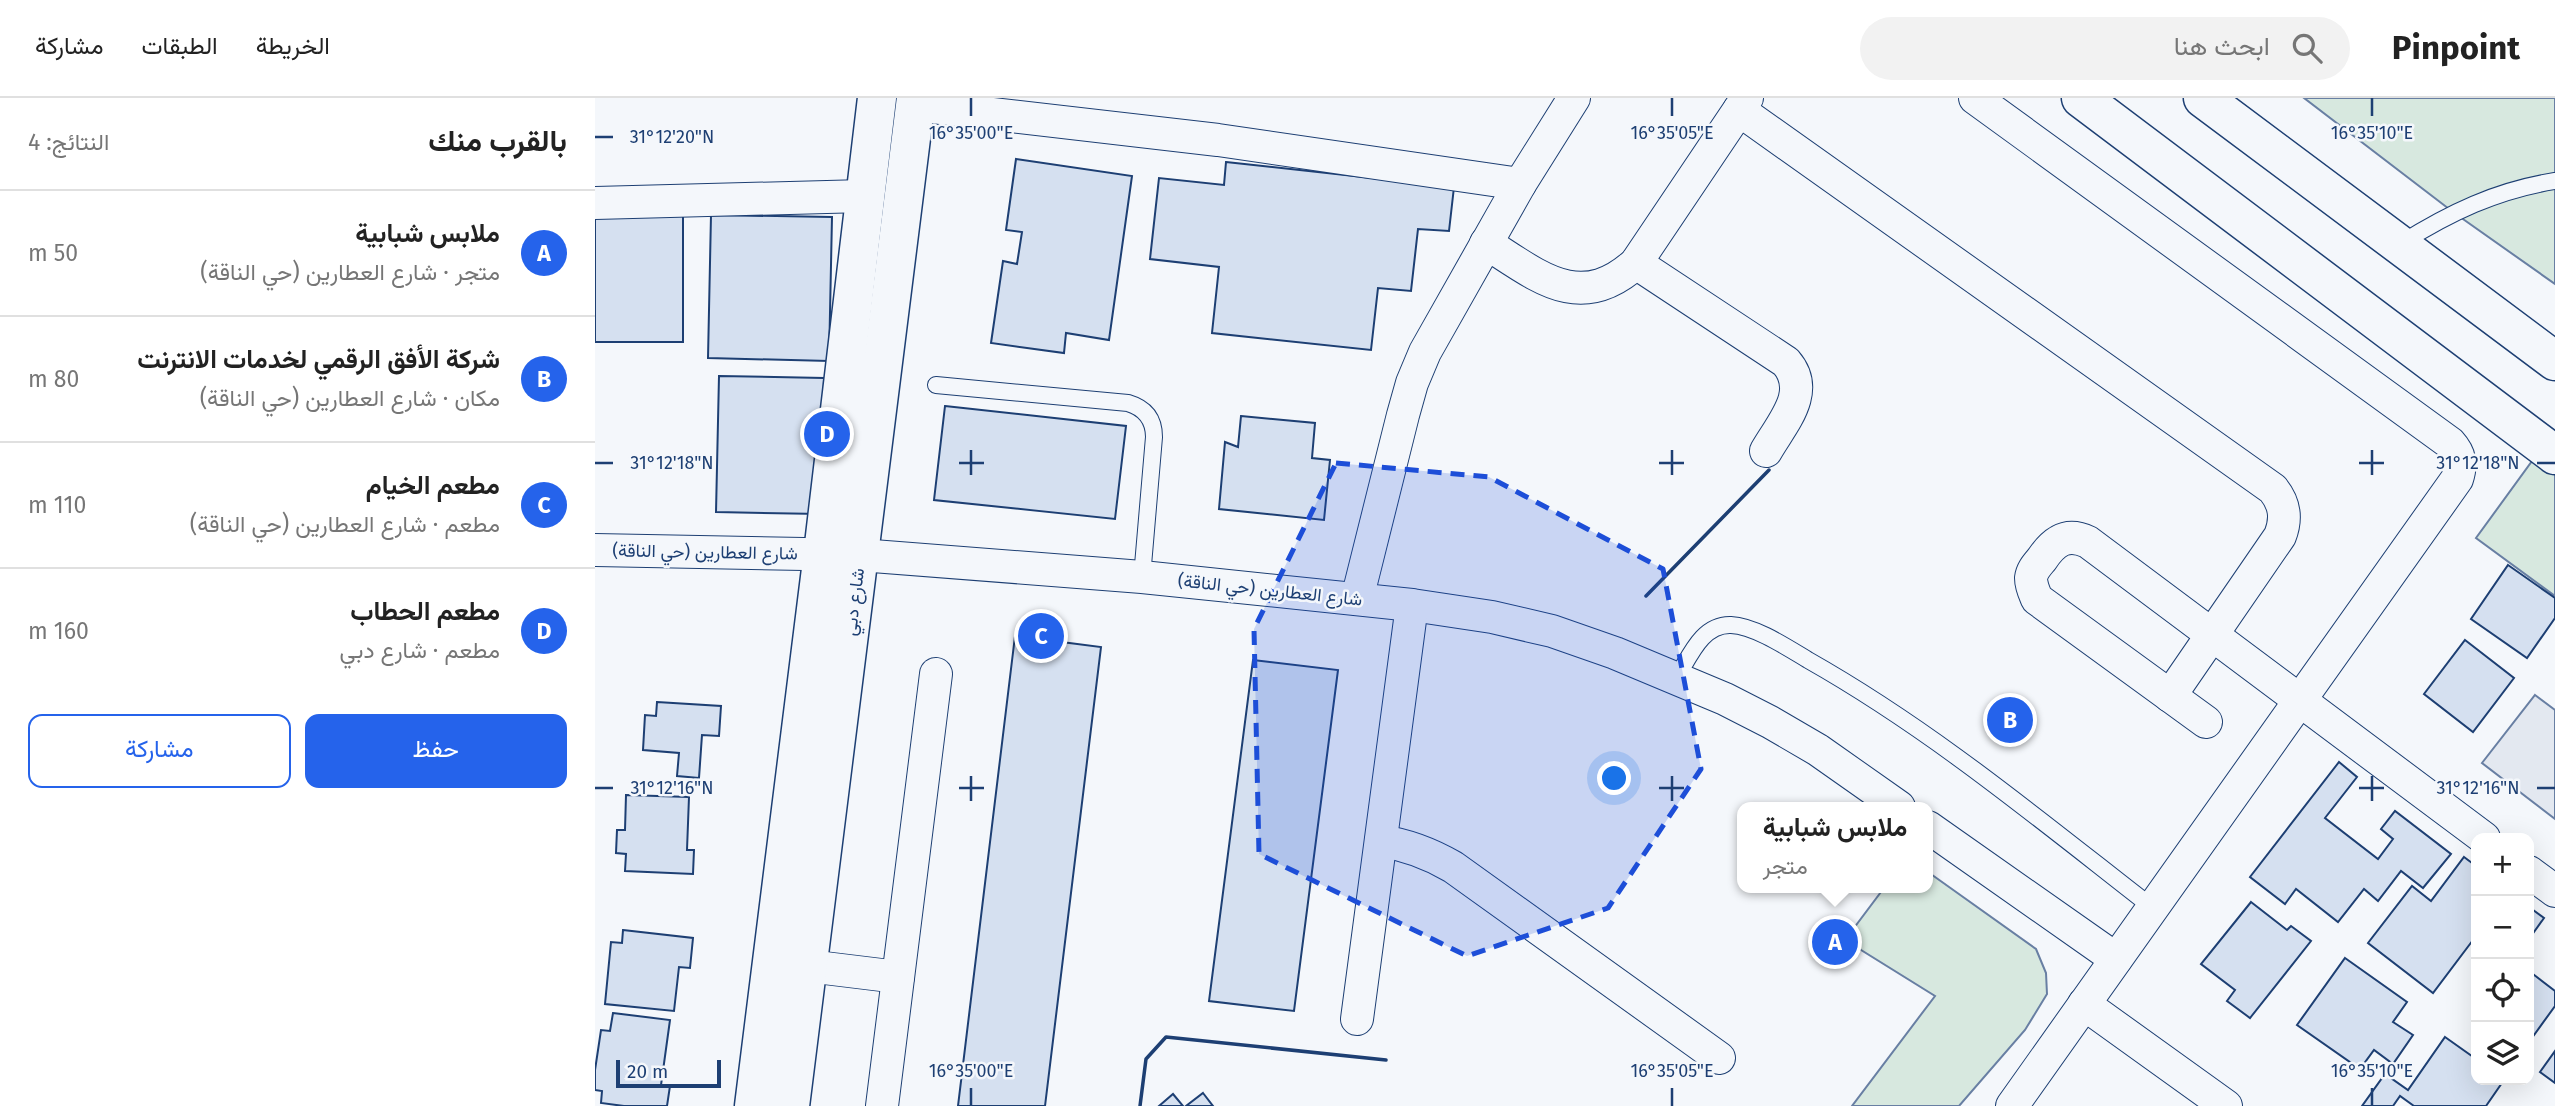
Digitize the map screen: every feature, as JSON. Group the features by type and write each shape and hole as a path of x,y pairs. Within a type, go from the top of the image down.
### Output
{"main road":[{"name":"شارع دبي","path":"790,1106 808,966 841,554 864,196 877,98"},
{"path":"2081,98 2555,456"},
{"path":"2203,98 2555,361"},
{"name":"شارع دبي","path":"754,1106 915,102"}],"street":[{"path":"1357,599 1412,383 1441,321 1520,184 1574,98"},
{"path":"1975,98 2456,450 2460,459 2457,479 2012,1106"},
{"path":"915,102 1232,142 1520,184"},
{"path":"1486,243 1545,281 1565,288 1585,289 1605,284 1623,275 1636,263 1743,104 2273,489 2283,506 2284,526 2280,536 2170,696"},
{"path":"595,203 864,196"},
{"path":"1636,263 1786,362 1793,370 1798,389 1796,399 1766,451"},
{"path":"2206,722 2037,599 2032,590 2032,571 2052,545 2061,539 2080,538 2477,833"},
{"name":"شارع العطارين (حي الناقة)","path":"595,550 841,554 1142,578 1412,605 1492,617 1552,631 1677,677 1770,722 1818,750 1892,802"},
{"path":"1357,1019 1412,605"},
{"path":"882,1106 936,674"},
{"path":"1933,831 2116,959"},
{"path":"1381,841 1408,845 1453,867 1719,1058"},
{"path":"2534,876 2555,891"},
{"path":"808,966 898,977"},
{"path":"2084,1004 2225,1106"}],"lane":[{"path":"2399,244 2436,221 2490,196 2555,181"},
{"path":"936,384 1128,403 1145,411 1154,427 1154,437 1142,578"},
{"path":"1677,677 1700,640 1717,627 1731,625 1745,628 1779,644 1860,691 1966,762 2153,908"}],"highlighted area":[{"path":"1336,463 1489,477 1663,569 1701,769 1608,908 1467,956 1259,854 1254,629"}],"shaded area":[{"path":"2304,98 2555,98 2555,284 2453,212"},
{"path":"2535,457 2555,472 2555,596 2476,538"},
{"path":"2535,695 2555,710 2555,819 2482,763"},
{"path":"1933,876 2036,949 2046,973 2047,994 2025,1030 1959,1106 1852,1106 1935,996 1845,940 1880,893 1933,893"}],"building":[{"path":"1016,159 1132,176 1109,340 1066,333 1064,353 991,343 1003,261 1017,264 1022,232 1006,230"},
{"path":"1226,162 1454,187 1449,231 1418,229 1411,291 1378,288 1371,350 1212,333 1219,267 1150,259 1159,178 1224,185"},
{"path":"595,210 683,210 683,342 595,342"},
{"path":"711,215 832,217 829,361 708,358"},
{"path":"719,376 824,378 821,514 716,512"},
{"path":"945,406 1126,426 1115,519 934,500"},
{"path":"1241,416 1315,423 1312,458 1330,460 1324,520 1219,509 1225,442 1238,447"},
{"path":"2508,565 2555,598 2555,618 2527,658 2471,619"},
{"path":"1015,636 1101,647 1045,1106 958,1106"},
{"path":"2465,640 2514,678 2473,732 2424,694"},
{"path":"1253,660 1338,670 1294,1011 1209,1001"},
{"path":"657,702 721,706 719,736 702,735 699,778 677,776 679,753 643,750 645,715 656,716"},
{"path":"2339,762 2357,777 2325,818 2378,859 2393,839 2381,829 2395,811 2451,854 2423,888 2401,871 2378,901 2364,889 2338,922 2296,889 2285,904 2250,877"},
{"path":"626,795 689,797 687,850 694,850 693,874 625,871 626,854 616,853 617,830 625,830"},
{"path":"2464,857 2471,862 2471,943 2433,993 2368,943 2412,886 2431,901"},
{"path":"2251,902 2287,930 2291,926 2311,941 2250,1018 2227,1001 2235,990 2201,964"},
{"path":"2534,911 2544,918 2534,932"},
{"path":"623,930 693,938 690,968 679,967 674,1011 605,1004 611,942 622,943"},
{"path":"2345,958 2407,1002 2393,1022 2413,1035 2393,1064 2374,1050 2360,1069 2297,1025"},
{"path":"2534,975 2555,991 2555,1006 2534,1035"},
{"path":"613,1013 670,1020 661,1085 670,1086 667,1106 601,1103 602,1091 595,1090 595,1070 601,1030 610,1031"},
{"path":"2445,1037 2471,1055 2471,1085 2501,1085 2486,1106 2414,1106 2400,1096 2393,1106 2362,1106 2385,1074 2408,1090"},
{"path":"2555,1051 2555,1083 2540,1072"},
{"path":"1203,1093 1213,1106 1186,1106"},
{"path":"1173,1094 1183,1106 1159,1106"}],"wall":[{"path":"1646,596 1769,470"},
{"path":"1140,1106 1146,1059 1166,1037 1386,1060"}],"place":[{"name":"مطعم الحطاب","path":"827,434"},
{"name":"مطعم الخيام","path":"1041,636"},
{"name":"شركة الأفق الرقمي لخدمات الانترنت","path":"2010,720"},
{"name":"ملابس شبابية","path":"1835,942"}]}
